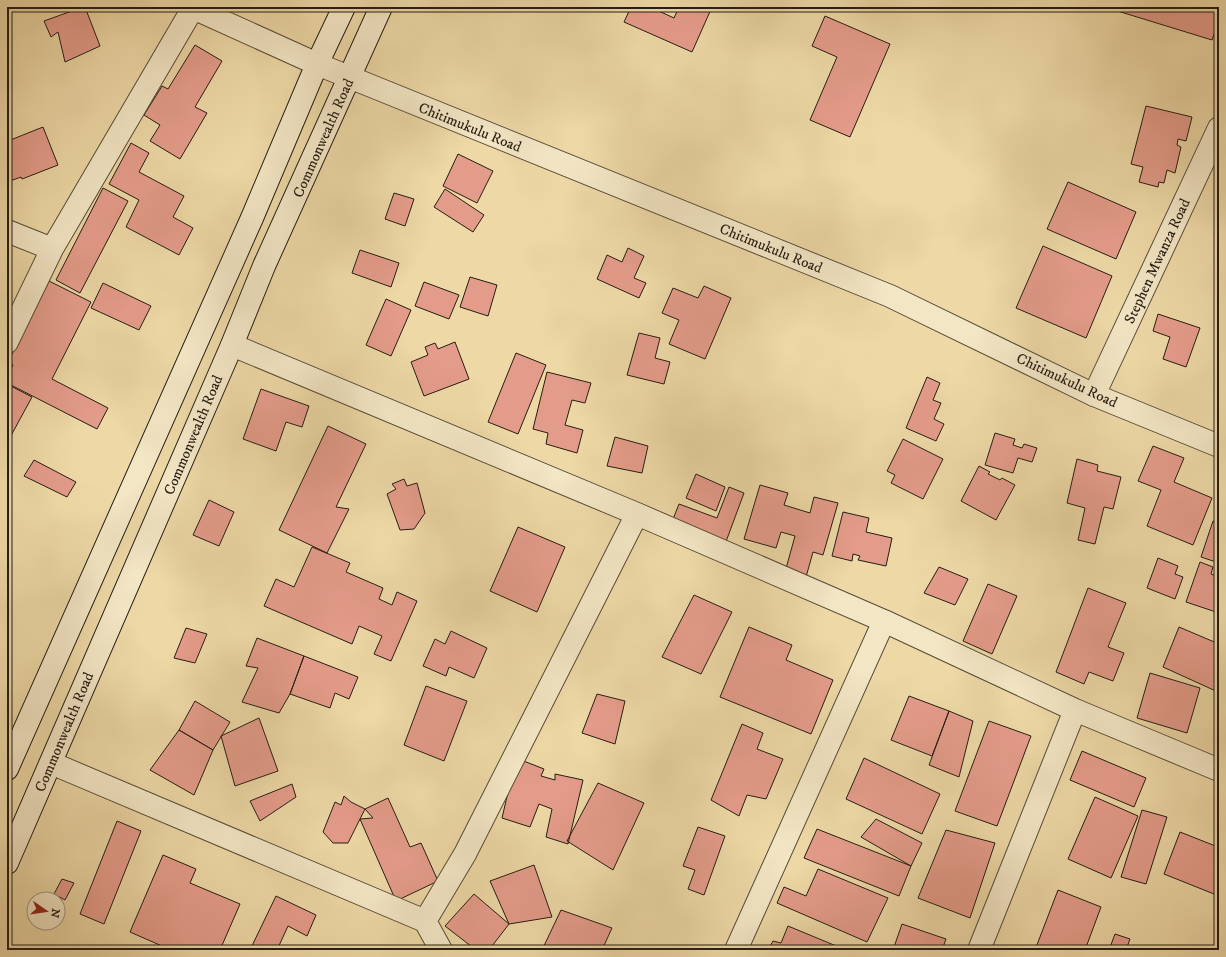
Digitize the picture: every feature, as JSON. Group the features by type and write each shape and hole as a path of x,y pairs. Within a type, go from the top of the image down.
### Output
{"street":[{"path":"7,342 52,249 192,7"},
{"name":"Chitimukulu Road","path":"192,7 350,78 890,296 1094,395 1219,446"},
{"path":"7,769 252,218 317,64 344,7"},
{"name":"Commonwealth Road","path":"7,863 232,345 264,266 381,7"},
{"name":"Stephen Mwanza Road","path":"1094,395 1219,128"},
{"path":"7,231 52,249"},
{"path":"232,345 637,514 884,621 1075,710 1219,770"},
{"path":"425,921 465,854 637,514"},
{"path":"736,950 884,621"},
{"path":"979,950 1075,710"},
{"path":"51,763 425,921 441,950"}],"building":[{"path":"85,7 100,46 65,62 58,32 51,37 44,21"},
{"path":"228,7 244,7 230,11"},
{"path":"631,7 650,7 674,18 679,7 712,7 692,52 624,22"},
{"path":"1112,7 1219,7 1219,19 1212,40 1111,9"},
{"path":"825,16 890,44 850,137 810,120 837,57 812,46"},
{"path":"195,45 222,61 195,107 207,113 180,159 150,141 160,125 144,115 162,86 168,89"},
{"path":"1146,106 1192,117 1186,141 1178,139 1177,145 1181,147 1175,173 1167,170 1164,183 1159,182 1158,187 1139,182 1143,167 1131,164"},
{"path":"43,127 58,165 22,179 21,177 7,182 7,146 10,145 8,141"},
{"path":"131,143 149,153 139,172 184,196 173,217 193,228 179,255 126,227 139,200 109,184"},
{"path":"458,154 493,171 477,203 443,186"},
{"path":"1068,182 1136,212 1116,259 1047,229"},
{"path":"103,188 128,201 80,293 56,280"},
{"path":"445,189 484,215 473,232 434,207"},
{"path":"394,193 414,199 405,226 385,219"},
{"path":"1043,246 1112,276 1086,338 1016,308"},
{"path":"628,248 644,256 634,278 646,283 639,298 597,279 607,255 622,262"},
{"path":"360,250 399,263 391,287 352,273"},
{"path":"470,277 497,285 488,316 460,307"},
{"path":"49,281 91,302 52,379 108,408 97,429 7,383 7,376 13,365 8,362"},
{"path":"424,282 459,295 449,319 415,306"},
{"path":"103,283 151,306 139,330 91,308"},
{"path":"704,286 731,298 705,359 669,344 679,320 662,313 673,288 698,298"},
{"path":"386,299 411,310 391,356 366,345"},
{"path":"1158,314 1200,328 1186,367 1163,359 1170,337 1153,331"},
{"path":"639,333 660,338 655,358 670,362 664,384 627,375"},
{"path":"455,342 469,379 424,396 411,362 428,355 425,347 435,343 438,349"},
{"path":"516,353 546,365 518,434 488,422"},
{"path":"547,372 591,383 585,403 572,400 565,425 583,430 577,453 546,444 548,433 533,429"},
{"path":"927,377 940,383 933,400 941,403 934,419 944,424 936,441 906,428"},
{"path":"7,384 32,397 7,443"},
{"path":"261,389 309,406 302,427 286,422 276,451 243,439"},
{"path":"328,426 366,444 336,507 349,509 327,553 279,530"},
{"path":"995,433 1015,439 1013,445 1022,448 1024,444 1037,448 1032,462 1018,458 1013,473 985,465"},
{"path":"615,437 648,446 642,473 607,466"},
{"path":"903,439 943,459 923,499 891,483 895,475 887,471"},
{"path":"1153,446 1184,458 1174,482 1212,498 1193,545 1147,526 1161,490 1138,481"},
{"path":"1077,459 1098,465 1097,471 1121,477 1113,509 1104,507 1095,544 1078,540 1085,508 1067,503"},
{"path":"34,460 76,482 67,497 24,476"},
{"path":"979,466 990,472 988,474 1000,480 1002,478 1015,485 996,520 961,501"},
{"path":"696,474 725,487 716,511 686,498"},
{"path":"404,479 407,486 417,483 425,513 414,529 400,530 387,494 396,489 392,484"},
{"path":"760,485 788,493 784,505 810,513 814,497 838,503 823,555 813,552 806,577 785,572 795,536 781,532 776,548 744,539"},
{"path":"729,487 744,493 724,547 670,527 679,504 717,518"},
{"path":"209,500 234,512 219,546 193,535"},
{"path":"843,512 869,518 866,532 892,538 886,566 858,560 860,556 853,554 852,561 832,556"},
{"path":"1213,521 1219,523 1219,563 1201,557"},
{"path":"518,527 565,547 537,612 490,591"},
{"path":"312,547 350,563 346,572 383,588 379,599 392,605 397,592 417,601 391,661 374,654 382,636 359,626 352,644 264,606 276,579 294,587"},
{"path":"1158,558 1178,566 1175,574 1183,577 1175,599 1147,588"},
{"path":"1200,562 1213,567 1211,574 1219,577 1219,613 1186,602"},
{"path":"939,567 968,579 955,605 924,593"},
{"path":"988,584 1017,596 992,654 963,641"},
{"path":"1088,588 1126,603 1108,647 1124,653 1113,681 1089,672 1084,684 1056,672"},
{"path":"694,595 732,612 701,674 662,657"},
{"path":"749,627 792,645 786,660 833,680 811,734 720,697"},
{"path":"1179,627 1219,644 1218,692 1163,667"},
{"path":"186,628 207,634 195,663 174,658"},
{"path":"451,631 487,648 474,678 449,667 446,676 423,666 435,639 445,644"},
{"path":"257,638 304,656 290,694 279,713 242,702 258,668 246,666"},
{"path":"304,656 358,677 349,699 335,693 330,708 290,694"},
{"path":"1150,673 1200,688 1187,733 1137,718"},
{"path":"426,686 467,701 444,761 404,745"},
{"path":"597,694 625,701 615,744 582,733"},
{"path":"909,696 949,711 932,756 891,740"},
{"path":"195,701 230,722 213,750 179,730"},
{"path":"949,711 973,721 959,777 929,765"},
{"path":"259,718 278,771 235,786 221,736"},
{"path":"989,721 1031,736 997,826 955,811"},
{"path":"742,724 763,733 757,749 783,759 766,799 747,795 739,816 711,800"},
{"path":"179,730 213,750 194,795 150,770"},
{"path":"1082,751 1146,778 1134,807 1070,780"},
{"path":"516,758 544,769 541,776 555,780 555,774 583,780 568,844 546,837 552,809 539,804 530,827 502,818"},
{"path":"864,758 940,794 922,834 846,799"},
{"path":"598,783 644,803 613,870 567,841"},
{"path":"292,784 296,797 260,821 250,801"},
{"path":"344,796 351,802 365,809 348,843 333,843 323,832 335,802 341,805"},
{"path":"1095,797 1138,816 1111,878 1068,859"},
{"path":"388,798 410,847 421,843 438,881 396,901 360,819 373,818 365,809"},
{"path":"1142,810 1167,817 1146,884 1121,877"},
{"path":"876,819 922,843 911,866 861,837"},
{"path":"117,821 141,831 104,924 80,914"},
{"path":"698,827 725,836 704,895 688,889 695,870 683,866"},
{"path":"817,829 911,866 899,896 804,858"},
{"path":"946,830 995,843 970,918 918,898"},
{"path":"1180,832 1218,847 1219,844 1219,896 1164,874"},
{"path":"163,855 196,869 190,883 240,904 220,950 171,950 130,932"},
{"path":"534,865 552,917 509,924 490,881"},
{"path":"818,869 888,898 867,942 777,903 784,887 806,896"},
{"path":"62,879 74,883 66,898 66,891 56,891"},
{"path":"1058,890 1101,907 1085,950 1035,950"},
{"path":"474,894 509,924 489,950 476,950 445,926"},
{"path":"276,896 316,915 307,936 288,926 277,950 250,950"},
{"path":"561,910 612,928 602,950 542,950"},
{"path":"902,924 946,939 942,950 893,950"},
{"path":"788,926 846,950 768,950 773,941 781,943"},
{"path":"1115,934 1130,939 1126,950 1109,950"},
{"path":"657,946 659,950 646,950"}]}
